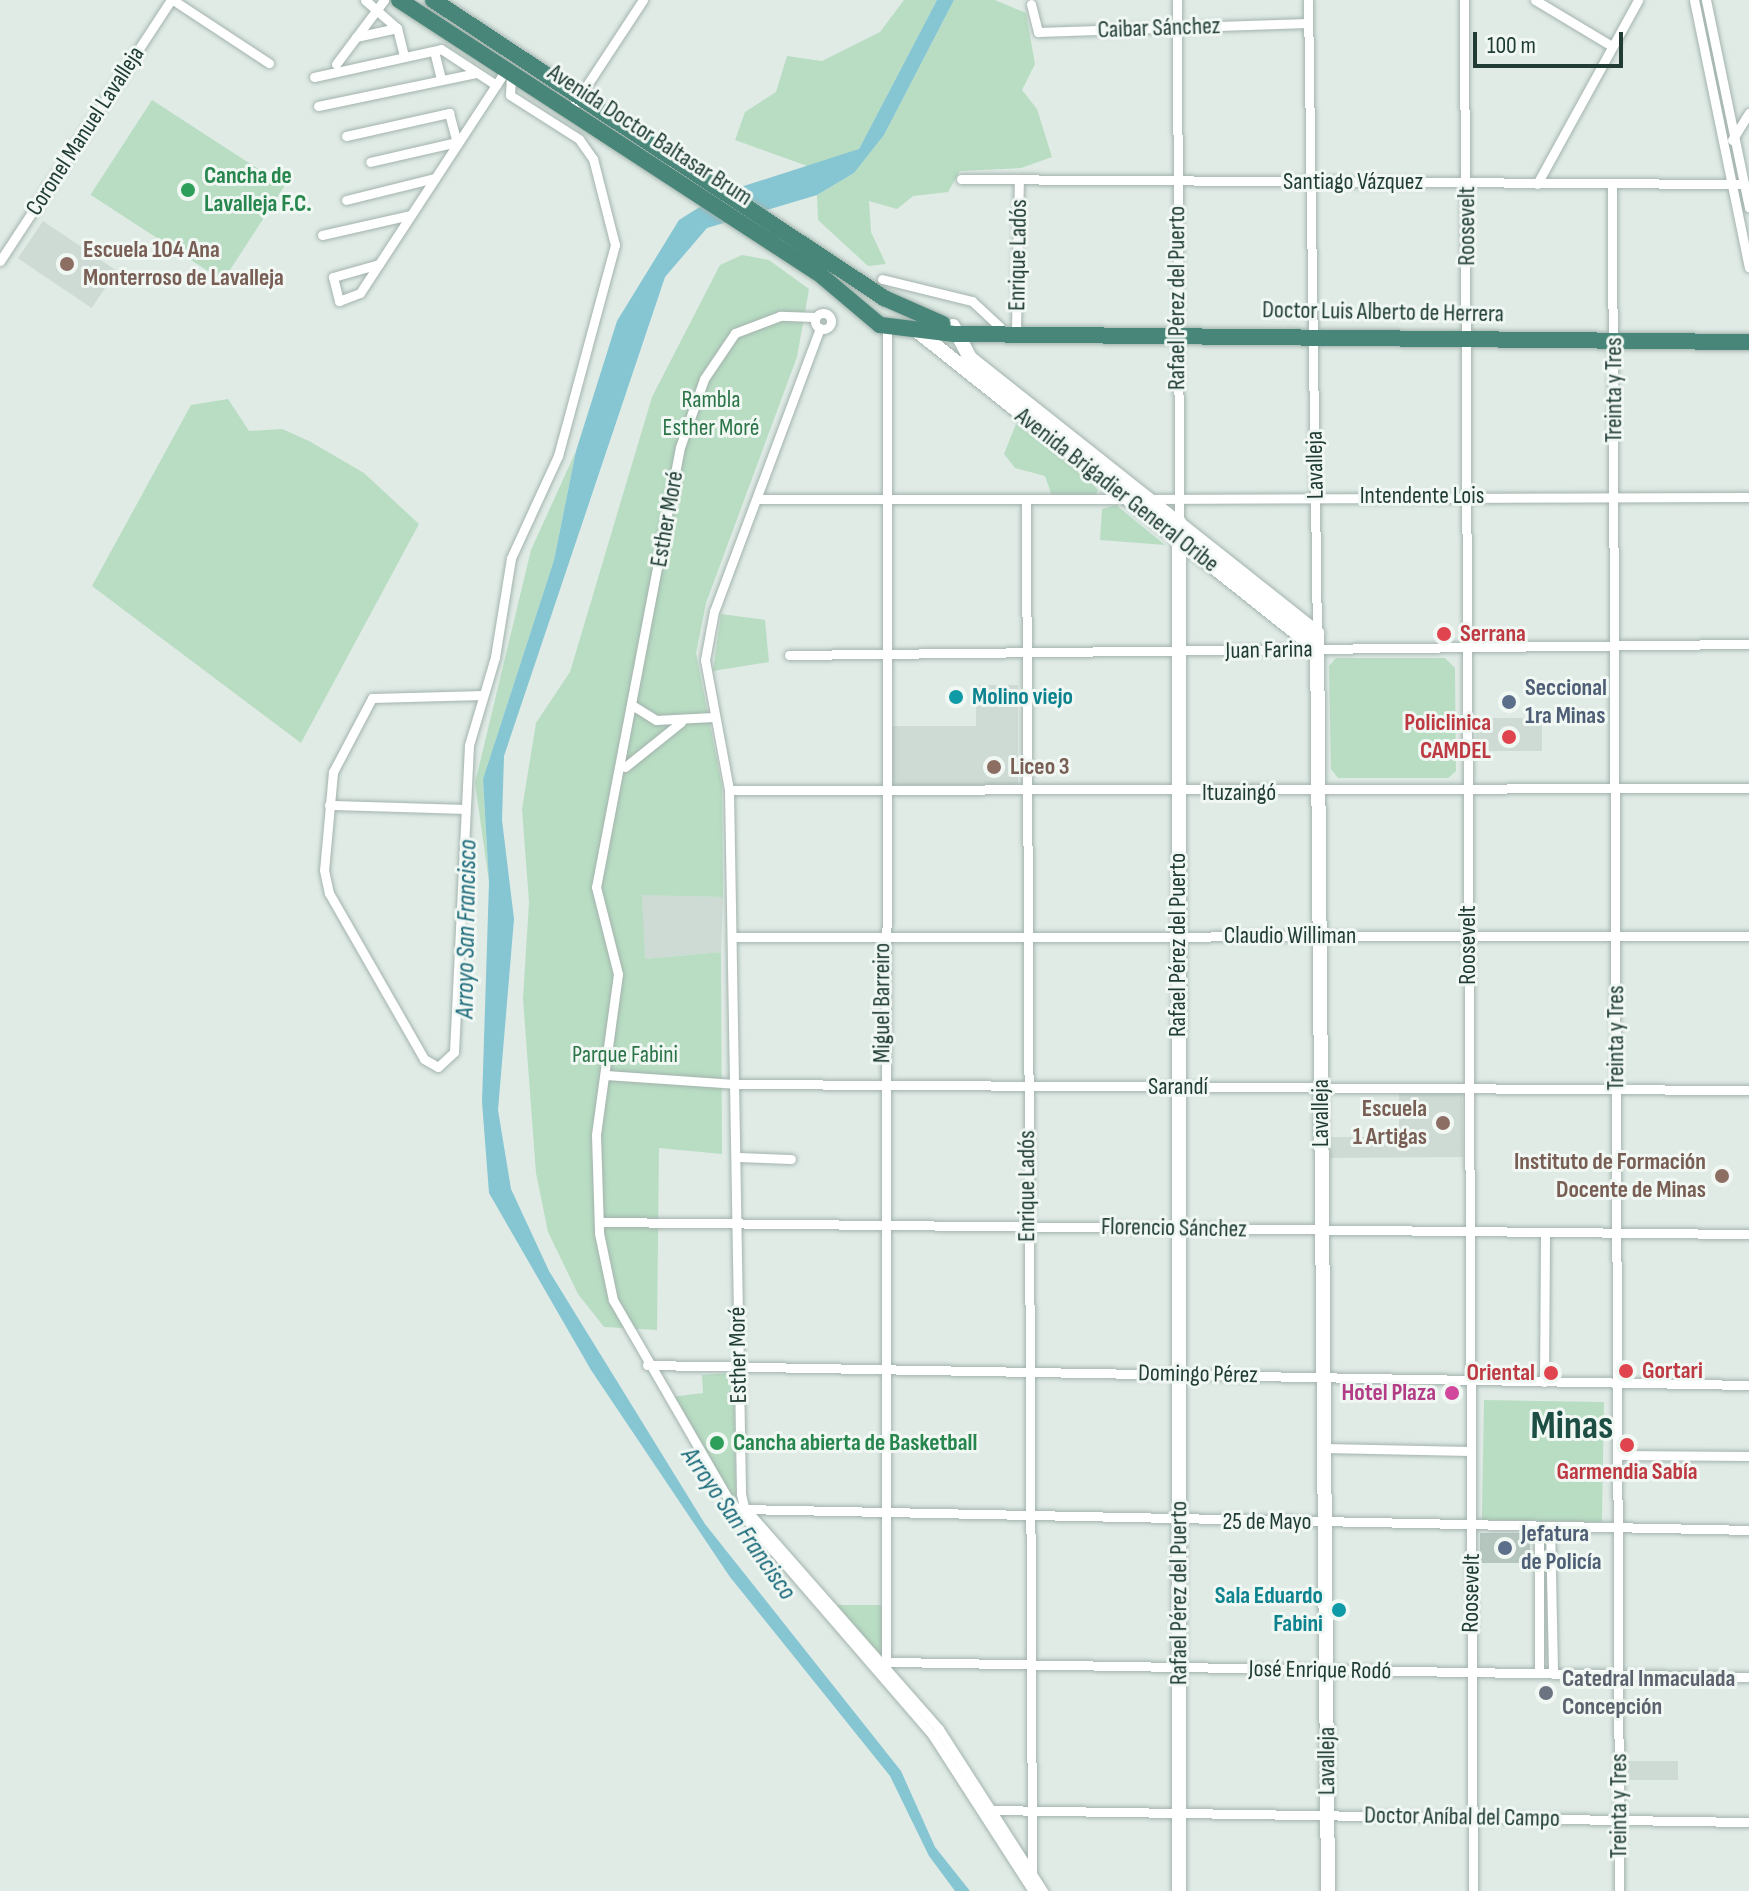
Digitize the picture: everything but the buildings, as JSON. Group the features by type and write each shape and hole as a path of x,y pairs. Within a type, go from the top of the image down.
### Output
{"highway":[{"name":"Avenida Doctor Baltasar Brum","path":"399,0 679,183 890,302"},
{"name":"Avenida Doctor Baltasar Brum","path":"433,0 580,93 694,171 823,266 871,314 888,325"},
{"name":"Doctor Luis Alberto de Herrera","path":"890,302 953,330"},
{"path":"871,314 890,302"},
{"path":"888,325 890,302"},
{"name":"Doctor Luis Alberto de Herrera","path":"888,325 916,330 1008,328 1749,342"}],"main road":[{"name":"Avenida Brigadier General Oribe","path":"916,330 1149,499 1317,633"},
{"name":"Avenida Brigadier General Oribe","path":"953,330 962,351 993,384 1129,499 1318,650"},
{"name":"Rafael Pérez del Puerto","path":"1179,522 1179,1891"},
{"name":"Lavalleja","path":"1317,633 1328,1891"}],"street":[{"path":"172,0 269,63"},
{"name":"Coronel Manuel Lavalleja","path":"0,261 172,0"},
{"path":"365,0 398,26 404,57"},
{"path":"336,64 384,0"},
{"path":"570,111 643,0"},
{"name":"Rafael Pérez del Puerto","path":"1177,0 1179,522"},
{"name":"Lavalleja","path":"1308,0 1317,633"},
{"name":"Roosevelt","path":"1464,0 1469,496 1465,648 1473,1891"},
{"path":"1535,0 1612,46"},
{"path":"1537,184 1638,0"},
{"path":"1694,0 1749,208"},
{"path":"1706,0 1729,141 1733,186 1749,267"},
{"name":"Caibar Sánchez","path":"1031,4 1038,32 1308,23"},
{"path":"356,37 398,26"},
{"path":"1700,31 1712,28"},
{"path":"314,77 437,50 496,85"},
{"path":"437,50 441,80"},
{"path":"379,264 333,277 339,301 353,299 379,264 496,85 508,72"},
{"path":"483,695 372,698 347,735 329,805 329,893 424,1059 438,1067 454,1052 462,809 511,558 558,456 615,245 593,159 579,139 510,95 508,72"},
{"path":"318,106 476,73"},
{"path":"346,136 449,113 458,142"},
{"path":"1729,141 1749,113"},
{"path":"370,162 458,142"},
{"path":"346,200 435,178"},
{"name":"Santiago Vázquez","path":"961,179 1744,184"},
{"name":"Enrique Ladós","path":"1008,328 1019,180"},
{"name":"Treinta y Tres","path":"1612,185 1619,1891"},
{"path":"322,235 410,215"},
{"path":"882,279 972,301 1008,328"},
{"path":"830,316 829,327 820,328 815,317 830,316"},
{"name":"Esther Moré","path":"815,317 748,324 704,379 680,447 622,771 596,887 618,974 607,1075 596,1135 599,1222 613,1300 647,1365 741,1510 887,1676 939,1729 1033,1891"},
{"name":"Miguel Barreiro","path":"887,1676 892,1662 882,1368 882,499 888,325"},
{"name":"Esther Moré","path":"741,1510 737,1084 729,790 704,672 714,611 759,499 820,328"},
{"name":"Intendente Lois","path":"759,499 1749,497"},
{"name":"Enrique Ladós","path":"1026,499 1027,1516 1032,1665 1032,1874"},
{"name":"Juan Farina","path":"789,655 1749,644"},
{"path":"632,705 644,716 681,722 713,717"},
{"path":"622,771 681,722"},
{"name":"Ituzaingó","path":"729,790 882,795 1027,795 1749,788"},
{"path":"329,805 462,809"},
{"name":"Claudio Williman","path":"734,937 1749,936"},
{"name":"Sarandí","path":"607,1075 737,1084 1749,1090"},
{"path":"737,1157 791,1159"},
{"name":"Florencio Sánchez","path":"599,1222 1749,1234"},
{"path":"1544,1382 1545,1232"},
{"name":"Domingo Pérez","path":"647,1365 1749,1385"},
{"path":"1324,1448 1470,1451"},
{"path":"1617,1455 1749,1456"},
{"name":"25 de Mayo","path":"741,1510 1749,1530"},
{"path":"1539,1526 1539,1673"},
{"path":"1550,1526 1553,1674"},
{"name":"José Enrique Rodó","path":"892,1662 1749,1677"},
{"name":"Esther Moré","path":"988,1810 1043,1891"},
{"name":"Doctor Aníbal del Campo","path":"988,1810 1749,1822"}],"shaded area":[{"name":"Escuela 104 Ana Monterroso de Lavalleja","path":"43,221 117,271 92,308 18,258"},
{"path":"976,685 1018,685 1018,785 890,785 889,726 976,726"},
{"name":"Policlinica CAMDEL","path":"1476,718 1542,718 1542,751 1476,751"},
{"path":"642,894 723,897 721,952 644,959"},
{"path":"1399,1093 1462,1093 1463,1157 1330,1158 1329,1137 1399,1137"},
{"path":"1627,1761 1678,1761 1678,1780 1627,1780"}],"green space":[{"path":"904,0 937,0 859,149 813,168 735,140 745,112 776,92 787,56 822,61 880,32"},
{"path":"954,0 995,0 1026,13 1035,64 1022,90 1037,109 1052,157 1021,168 960,171 948,192 913,196 897,209 869,201 871,232 886,264 868,266 818,220 817,195 854,173 884,135"},
{"name":"Cancha de Lavalleja F.C.","path":"152,100 285,186 223,281 90,195"},
{"path":"742,255 769,260 809,289 797,357 706,603 696,653 722,786 723,897 642,895 645,959 721,952 722,1154 659,1148 657,1330 604,1327 578,1294 548,1232 536,1173 523,999 529,902 522,809 536,723 570,672 652,397 720,265"},
{"path":"228,399 249,431 282,429 309,441 364,473 419,524 301,743 92,586 191,405"},
{"path":"1016,424 1084,476 1098,490 1095,497 1052,496 1045,476 1015,468 1004,454"},
{"path":"576,451 554,560 483,779 489,882 475,783 531,550"},
{"path":"1116,505 1165,545 1100,540 1102,509"},
{"path":"721,614 765,620 769,662 713,671"},
{"path":"1336,658 1445,658 1455,668 1456,771 1448,778 1338,778 1331,769 1329,666"},
{"name":"Cancha abierta de Basketball","path":"731,1373 734,1381 736,1502 671,1397 703,1393 702,1375"},
{"path":"1484,1400 1604,1402 1602,1522 1482,1520"},
{"path":"837,1605 884,1605 884,1654 879,1655"}],"water":[{"name":"Arroyo San Francisco","path":"937,0 954,0 884,135 854,173 817,195 707,228 665,277 504,756 502,820 514,919 498,1110 511,1189 549,1271 705,1524 901,1771 935,1847 970,1891 955,1891 929,1856 890,1776 730,1577 591,1370 489,1193 482,1102 489,882 483,779 554,560 576,451 617,321 679,220 722,193 859,149"}],"place":[{"name":"Cancha de Lavalleja F.C.","path":"188,190"},
{"name":"Escuela 104 Ana Monterroso de Lavalleja","path":"67,264"},
{"name":"Serrana","path":"1444,634"},
{"name":"Molino viejo","path":"956,697"},
{"name":"Seccional 1ra Minas","path":"1509,702"},
{"name":"Policlinica CAMDEL","path":"1509,737"},
{"name":"Liceo 3","path":"994,767"},
{"name":"Escuela 1 Artigas","path":"1443,1123"},
{"name":"Instituto de Formación Docente de Minas","path":"1722,1176"},
{"name":"Gortari","path":"1626,1371"},
{"name":"Oriental","path":"1551,1373"},
{"name":"Hotel Plaza","path":"1452,1393"},
{"name":"Cancha abierta de Basketball","path":"717,1443"},
{"name":"Garmendia Sabía","path":"1627,1445"},
{"name":"Jefatura de Policía","path":"1505,1548"},
{"name":"Sala Eduardo Fabini","path":"1339,1610"},
{"name":"Catedral Inmaculada Concepción","path":"1546,1693"}],"district":[{"name":"Minas","path":"1572,1426"}],"park label":[{"name":"Rambla Esther Moré","path":"711,414"},
{"name":"Parque Fabini","path":"625,1055"}]}
